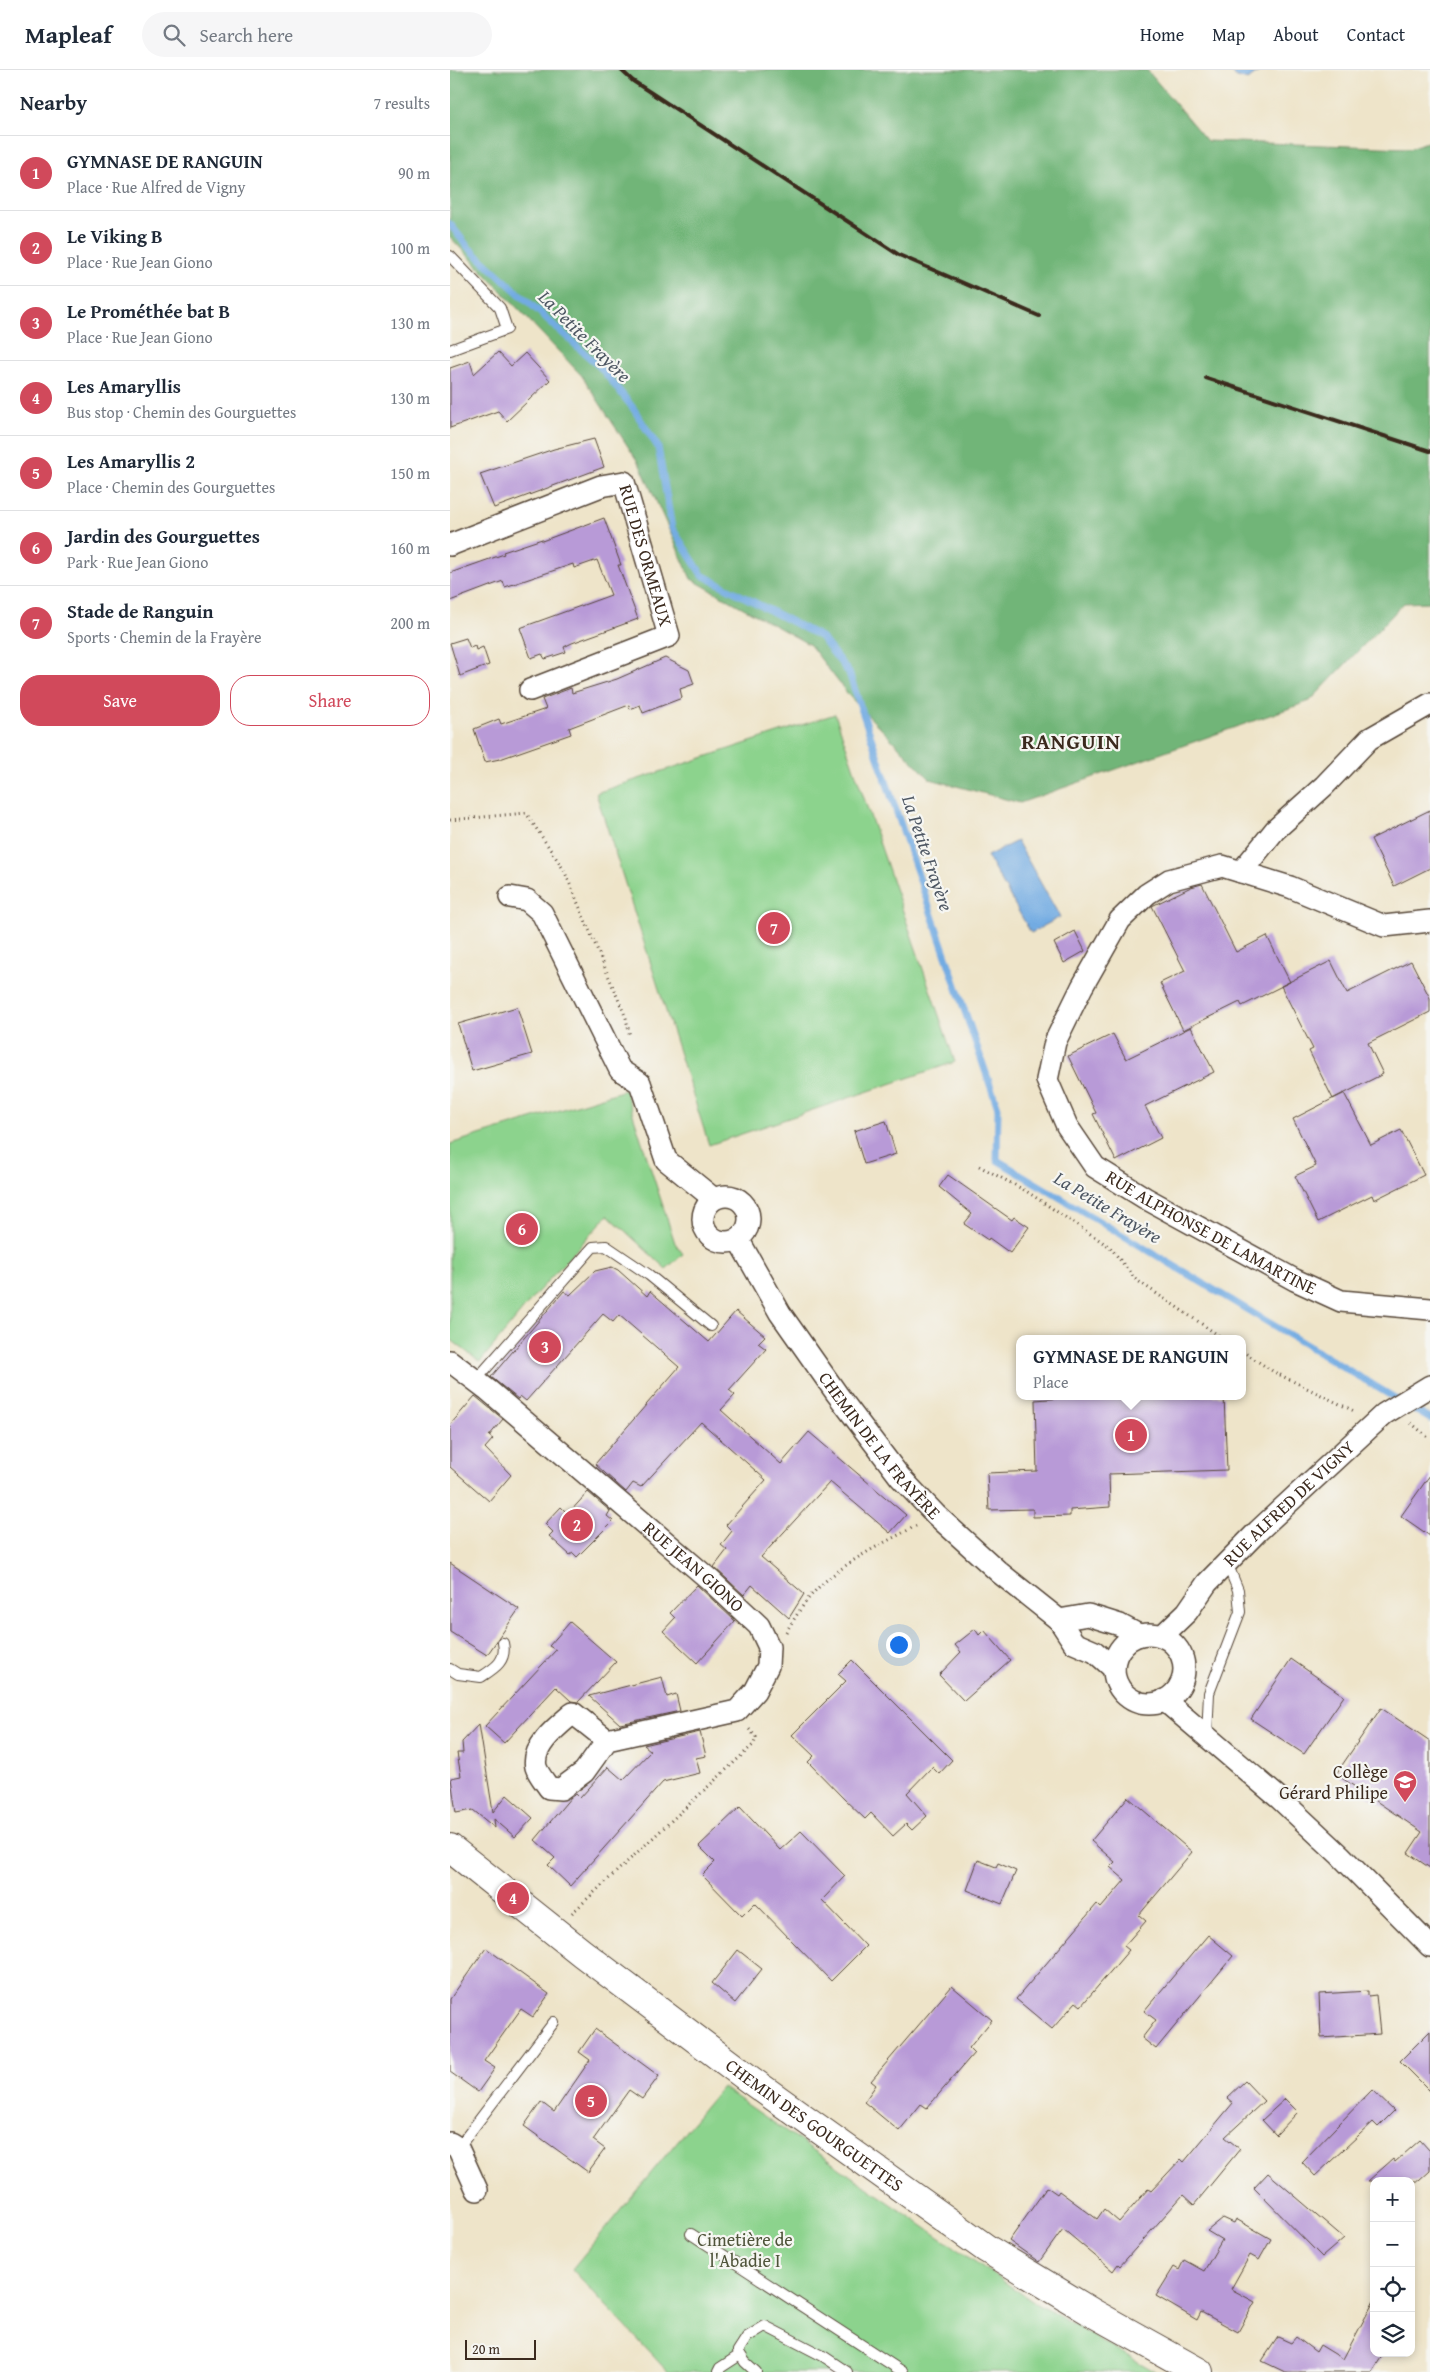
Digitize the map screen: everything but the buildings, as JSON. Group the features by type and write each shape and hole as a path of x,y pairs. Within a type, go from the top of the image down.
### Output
{"main road":[{"name":"CHEMIN DES GOURGUETTES","path":"450,1848 556,1933 749,2079 987,2249 1093,2313 1198,2372"}],"street":[{"name":"RUE DES ORMEAUX","path":"450,545 601,486 624,482 669,636 530,690"},
{"path":"1241,872 1275,830 1324,786 1370,739 1430,704"},
{"name":"RUE ALPHONSE DE LAMARTINE","path":"1430,921 1384,926 1290,887 1222,866 1169,880 1147,894 1120,920 1082,987 1055,1042 1047,1080 1067,1126 1094,1167 1145,1198 1295,1280 1341,1301 1430,1309"},
{"path":"510,897 527,900 542,913 620,1070 640,1083 666,1160 714,1199"},
{"path":"729,1196 737,1198 748,1210 749,1225 738,1239 731,1242 717,1241 706,1231 703,1217 704,1210 714,1199 729,1196"},
{"name":"CHEMIN DE LA FRAYÈRE","path":"738,1239 767,1292 837,1394 900,1477 936,1515 1007,1580 1059,1620 1074,1643 1095,1652 1114,1670"},
{"name":"RUE JEAN GIONO","path":"450,1361 476,1380 710,1580 759,1626 769,1647"},
{"name":"RUE ALFRED DE VIGNY","path":"1162,1636 1187,1612 1207,1583 1258,1531 1384,1414 1428,1388"},
{"path":"1059,1620 1088,1615 1120,1625 1139,1636"},
{"path":"1152,1634 1162,1636 1178,1648 1184,1667 1183,1677 1179,1686 1164,1700 1155,1703 1135,1701 1121,1688 1114,1670 1116,1658 1121,1648 1129,1640 1152,1634"},
{"path":"607,1740 737,1711 755,1691 768,1666 769,1647"},
{"path":"1164,1700 1280,1798 1340,1854 1430,1946"},
{"path":"454,2146 477,2190"}],"lane":[{"path":"450,256 500,308 507,329 450,350"},
{"path":"476,1380 593,1247 606,1246 649,1275 711,1326"},
{"path":"1207,1737 1209,1693 1240,1612 1238,1590 1227,1563"},
{"path":"450,1669 458,1674 481,1677 500,1664 505,1651 503,1642"},
{"path":"454,2146 554,2022"},
{"path":"691,2234 903,2372"},
{"path":"756,2372 738,2351 748,2337 765,2326 823,2356 846,2372"},
{"path":"718,2372 720,2368 740,2355"}],"path":[{"path":"979,1166 1026,1191 1110,1247 1135,1279 1218,1335"},
{"path":"1246,1354 1274,1372 1353,1411 1384,1414 1409,1422 1430,1438"},
{"path":"769,1647 780,1641 806,1602 820,1586 864,1553 936,1515"},
{"path":"556,1933 577,1906 754,1744 756,1737"}],"green space":[{"path":"450,70 1147,70 1207,141 1410,148 1430,141 1430,602 1404,603 1310,701 1020,803 930,779 850,697 810,645 691,579 640,465 582,376 450,237"},
{"path":"835,714 955,1062 709,1145 596,793"},
{"path":"625,1090 675,1243 683,1254 666,1269 608,1215 536,1294 480,1362 450,1339 450,1144"},
{"name":"Cimetière de l'Abadie I","path":"722,2087 1032,2301 1156,2372 668,2372 572,2269"}],"water":[{"path":"1228,70 1261,70 1248,80 1237,77"},
{"path":"1017,841 1060,917 1031,933 987,856"}],"waterway":[{"name":"La Petite Frayère","path":"450,224 468,247 601,368 633,408 658,447 672,528 702,575 821,637 849,673 998,1108 997,1160 1430,1419"}],"railway":[{"path":"621,70 633,81 899,255 1039,316"},
{"path":"1206,378 1430,451"}],"place":[{"name":"Stade de Ranguin","path":"774,928"},
{"name":"Jardin des Gourguettes","path":"522,1229"},
{"name":"Le Prométhée bat B","path":"545,1347"},
{"name":"GYMNASE DE RANGUIN","path":"1131,1435"},
{"name":"Le Viking B","path":"577,1525"},
{"name":"Collège Gérard Philipe","path":"1405,1803"},
{"name":"Les Amaryllis","path":"513,1898"},
{"name":"Les Amaryllis 2","path":"591,2101"}],"district":[{"name":"RANGUIN","path":"1071,741"}]}
